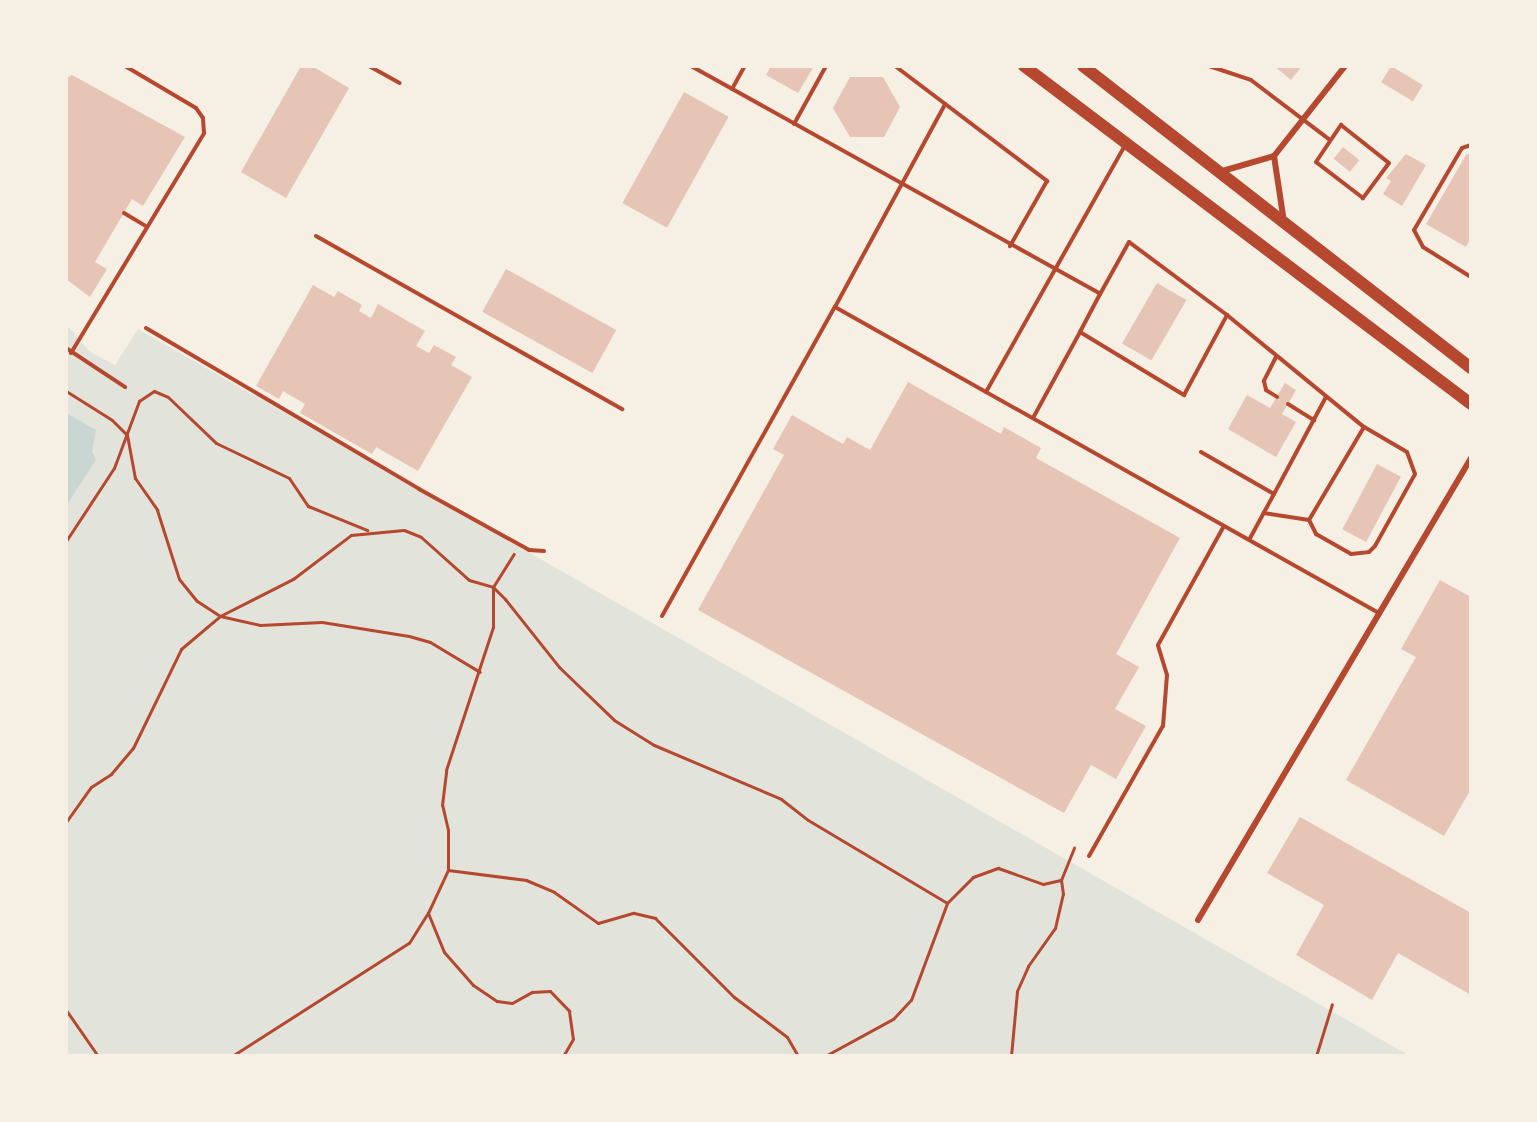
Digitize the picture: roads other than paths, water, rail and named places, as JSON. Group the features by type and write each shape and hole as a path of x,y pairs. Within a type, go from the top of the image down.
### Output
{"main road":[{"path":"1024,66 1471,404"},
{"path":"1083,66 1471,368"}],"street":[{"path":"1219,172 1274,156 1305,120 1345,66"},
{"path":"1274,156 1284,223"},
{"path":"1198,920 1471,458"}],"lane":[{"path":"71,353 205,125 196,108 124,66"},
{"path":"369,66 400,83"},
{"path":"691,66 1010,246 1100,294"},
{"path":"732,89 745,66"},
{"path":"794,124 826,66"},
{"path":"896,66 1047,181 1010,246"},
{"path":"1209,66 1251,80 1330,140"},
{"path":"662,616 835,307 945,104"},
{"path":"1341,125 1389,163 1363,198 1316,162 1330,140 1341,125"},
{"path":"986,392 1125,144"},
{"path":"1471,145 1462,148 1414,230 1423,247 1471,277"},
{"path":"124,213 147,227"},
{"path":"316,236 622,409"},
{"path":"1033,418 1130,242 1227,315 1364,427 1407,452 1415,474 1375,546 1369,552 1351,554 1316,534 1309,520"},
{"path":"835,307 1379,613"},
{"path":"1080,332 1184,395 1227,315"},
{"path":"146,328 236,379 248,391 520,545 544,551"},
{"path":"66,348 125,387"},
{"path":"1276,357 1264,381 1266,390 1277,397"},
{"path":"1249,540 1326,397"},
{"path":"1288,404 1314,420"},
{"path":"1309,520 1364,427"},
{"path":"1201,452 1274,494"},
{"path":"1264,513 1309,520"},
{"path":"1089,856 1163,726 1167,675 1158,645 1224,526"}]}
